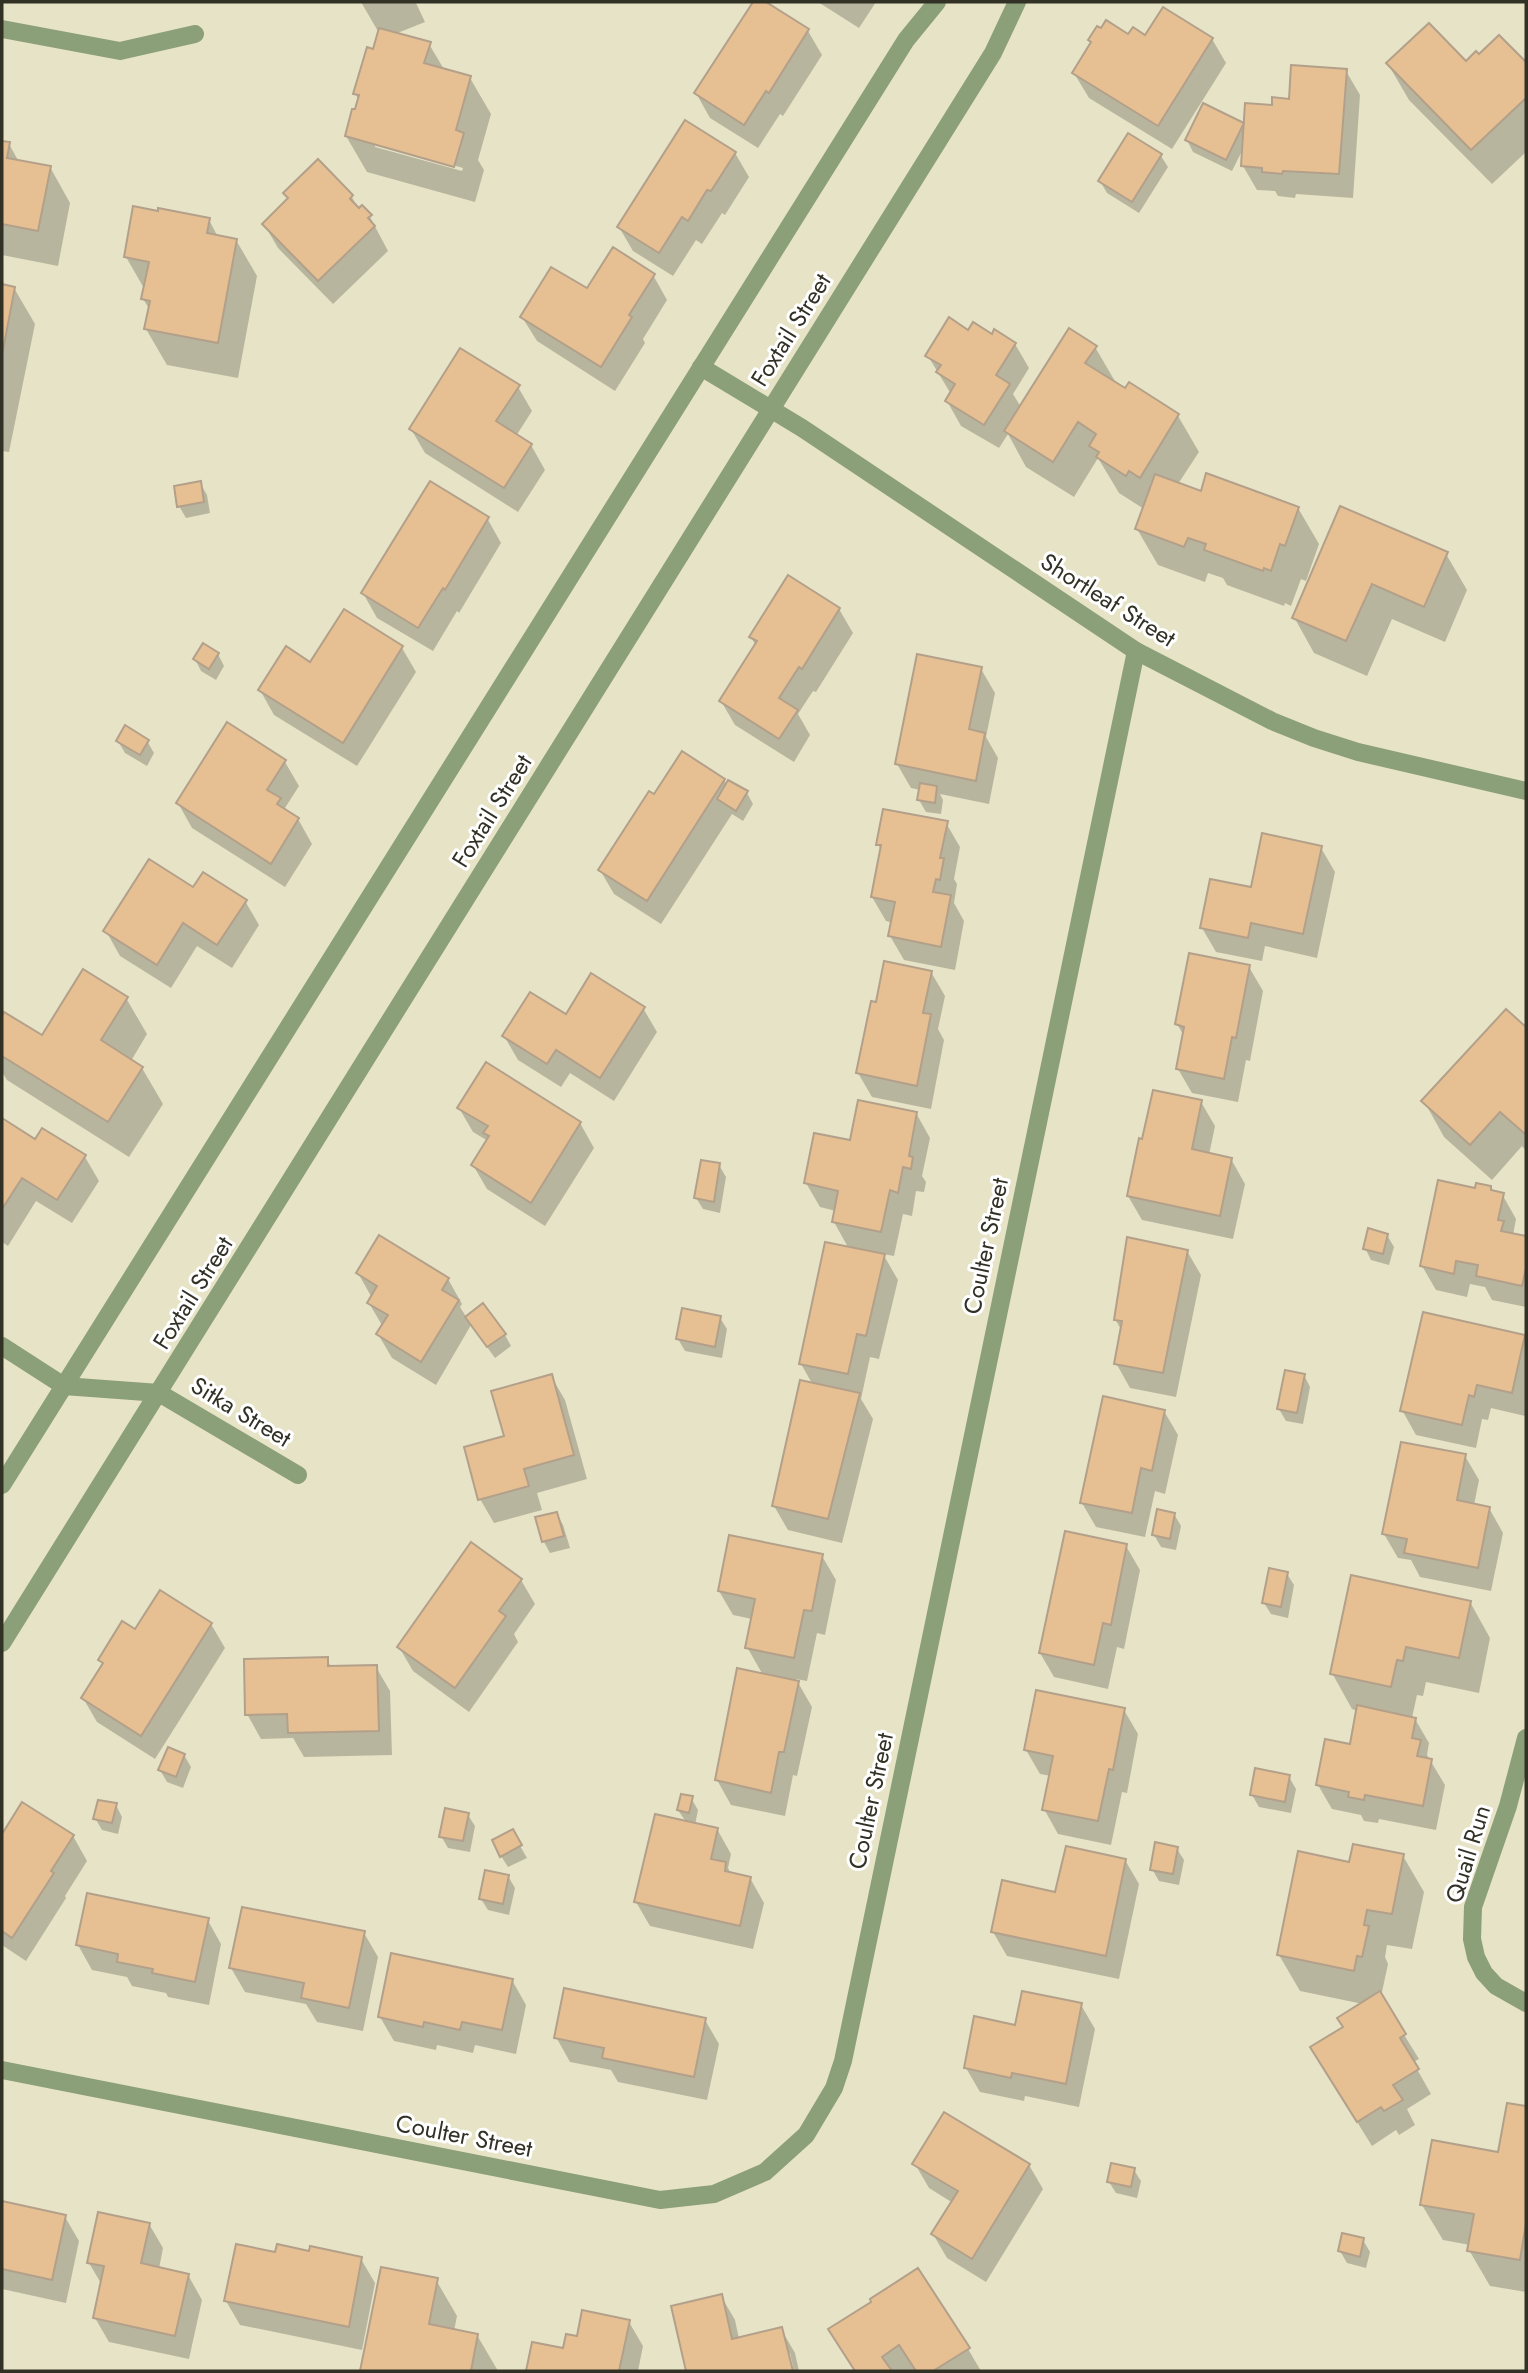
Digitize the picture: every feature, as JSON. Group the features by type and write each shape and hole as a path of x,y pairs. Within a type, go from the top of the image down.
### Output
{"street":[{"path":"2,1485 906,40 937,2"},
{"name":"Foxtail Street","path":"2,1643 993,53 1017,2"},
{"path":"2,29 120,51 195,34"},
{"name":"Shortleaf Street","path":"701,367 771,408 1136,651 1272,721 1358,752 1526,791"},
{"name":"Coulter Street","path":"2,2070 660,2200 715,2194 765,2172 806,2135 834,2088 843,2061 1136,651"},
{"name":"Sitka Street","path":"2,1346 64,1386 159,1393 298,1475"},
{"name":"Quail Run","path":"1526,1738 1508,1806 1473,1907 1472,1939 1484,1973 1496,1986 1526,2003"}],"building":[{"path":"753,2 766,2 809,29 769,93 766,91 744,125 694,93"},
{"path":"1163,7 1213,38 1158,126 1072,73 1091,42 1088,40 1097,26 1101,28 1106,20 1128,34 1133,27 1145,35"},
{"path":"1429,23 1466,61 1476,51 1479,54 1499,35 1526,62 1526,98 1471,150 1386,63"},
{"path":"379,28 431,42 424,63 471,76 456,130 464,133 454,167 345,136 352,109 355,109 359,95 353,94 367,47 373,49"},
{"path":"1291,65 1347,69 1339,174 1283,171 1282,174 1241,166 1245,103 1272,105 1272,97 1289,99"},
{"path":"1203,103 1244,123 1226,160 1185,140"},
{"path":"685,120 736,152 711,191 707,190 688,221 682,217 659,253 617,227"},
{"path":"1128,133 1162,154 1132,202 1098,181"},
{"path":"2,141 10,142 7,158 51,166 38,231 2,224"},
{"path":"318,159 353,195 350,199 359,208 362,205 372,215 368,218 375,226 318,281 262,224 288,198 283,193"},
{"path":"133,206 210,218 207,233 237,239 218,343 144,329 150,301 141,299 149,262 124,257"},
{"path":"613,247 655,274 601,367 520,317 551,267 587,288"},
{"path":"2,284 15,287 2,355"},
{"path":"949,317 968,330 973,322 992,334 994,329 1016,343 996,375 1010,384 984,425 945,401 955,384 936,372 941,365 925,356"},
{"path":"1069,328 1097,346 1085,363 1125,388 1129,382 1179,414 1140,478 1129,471 1126,476 1096,457 1099,452 1089,446 1096,434 1078,422 1053,462 1004,431"},
{"path":"460,348 520,385 496,421 532,444 504,488 409,429"},
{"path":"1206,473 1299,507 1285,546 1280,544 1271,571 1264,568 1263,571 1204,550 1206,544 1188,538 1184,547 1135,529 1155,474 1201,491"},
{"path":"201,481 204,502 177,507 174,486"},
{"path":"430,481 489,517 445,590 443,588 418,628 361,593"},
{"path":"1340,506 1448,552 1424,607 1372,584 1346,641 1292,618"},
{"path":"788,575 840,608 802,669 799,667 779,698 798,710 779,739 719,701 757,641 749,637"},
{"path":"344,609 403,646 343,743 258,690 286,646 310,662"},
{"path":"203,643 219,653 209,669 193,659"},
{"path":"917,654 982,667 969,729 985,733 976,781 895,764"},
{"path":"227,722 286,760 267,790 281,798 277,804 299,818 271,864 176,803"},
{"path":"125,725 149,740 140,755 116,741"},
{"path":"682,751 725,779 647,901 598,870 649,791 654,794"},
{"path":"728,780 748,791 736,811 717,799"},
{"path":"920,783 937,786 935,803 917,800"},
{"path":"883,809 948,821 940,858 944,858 940,880 936,879 933,892 951,895 941,947 888,936 895,902 871,897 881,845 876,845"},
{"path":"1262,833 1322,846 1303,934 1251,923 1248,938 1200,928 1210,879 1251,887"},
{"path":"149,859 193,887 203,872 247,900 217,945 183,923 157,965 103,931"},
{"path":"1189,953 1250,965 1236,1038 1232,1037 1224,1079 1176,1069 1184,1027 1175,1024"},
{"path":"884,961 932,971 923,1013 931,1014 917,1086 856,1073 871,1001 876,1002"},
{"path":"83,969 128,997 101,1040 143,1067 108,1122 2,1056 4,1012 42,1035"},
{"path":"591,973 645,1007 600,1078 556,1050 547,1064 502,1036 530,992 566,1014"},
{"path":"1506,1009 1526,1027 1526,1133 1500,1112 1470,1145 1421,1101"},
{"path":"486,1062 581,1122 531,1203 471,1165 489,1136 483,1133 488,1126 457,1108"},
{"path":"1153,1090 1202,1100 1192,1149 1232,1158 1220,1216 1127,1196 1139,1138 1142,1139"},
{"path":"858,1100 917,1112 909,1156 913,1157 911,1169 903,1167 898,1193 890,1190 881,1232 832,1222 838,1191 804,1183 814,1133 850,1140"},
{"path":"2,1118 35,1139 42,1128 86,1155 57,1200 22,1178 2,1209"},
{"path":"701,1160 720,1163 714,1202 694,1198"},
{"path":"1438,1180 1475,1188 1476,1183 1491,1186 1491,1190 1504,1193 1498,1220 1504,1221 1501,1231 1526,1236 1526,1268 1522,1286 1476,1276 1478,1265 1456,1261 1454,1274 1420,1266"},
{"path":"1368,1228 1388,1234 1383,1254 1363,1249"},
{"path":"379,1235 449,1278 442,1290 459,1300 421,1362 376,1334 388,1315 367,1303 377,1286 356,1273"},
{"path":"1127,1237 1188,1250 1163,1373 1114,1364 1122,1321 1114,1320"},
{"path":"825,1242 885,1254 866,1336 857,1334 848,1374 799,1364"},
{"path":"483,1303 506,1334 487,1347 465,1317"},
{"path":"682,1308 721,1316 715,1347 676,1339"},
{"path":"1423,1312 1525,1335 1512,1393 1477,1385 1474,1397 1469,1395 1462,1425 1400,1411"},
{"path":"1285,1370 1305,1374 1297,1413 1277,1409"},
{"path":"552,1374 574,1455 524,1469 529,1486 478,1500 464,1447 504,1436 491,1391"},
{"path":"800,1380 860,1393 828,1519 772,1506"},
{"path":"1103,1396 1165,1410 1152,1471 1141,1468 1132,1513 1080,1503"},
{"path":"1401,1442 1466,1454 1457,1500 1490,1507 1478,1568 1404,1553 1407,1539 1382,1534"},
{"path":"1157,1509 1175,1513 1170,1539 1152,1535"},
{"path":"557,1512 564,1536 542,1542 535,1517"},
{"path":"1065,1531 1127,1544 1111,1625 1103,1623 1094,1665 1039,1653"},
{"path":"729,1535 823,1554 812,1611 804,1610 794,1658 745,1648 755,1599 718,1591"},
{"path":"471,1542 522,1579 499,1611 506,1616 455,1688 397,1647"},
{"path":"1269,1568 1288,1572 1281,1607 1262,1603"},
{"path":"1351,1575 1471,1601 1459,1658 1406,1647 1403,1661 1397,1660 1391,1687 1330,1674"},
{"path":"160,1590 212,1623 141,1736 81,1698 103,1663 98,1660 122,1621 135,1629"},
{"path":"328,1657 328,1666 377,1665 379,1731 288,1733 287,1714 245,1715 244,1659"},
{"path":"737,1668 799,1681 784,1752 779,1752 771,1793 715,1780"},
{"path":"1036,1690 1125,1708 1113,1770 1109,1769 1098,1821 1042,1810 1053,1756 1024,1750"},
{"path":"1357,1705 1416,1718 1412,1738 1421,1740 1417,1756 1432,1759 1423,1806 1365,1795 1364,1800 1348,1797 1349,1792 1316,1785 1325,1739 1350,1744"},
{"path":"168,1747 185,1754 176,1777 158,1770"},
{"path":"1255,1768 1290,1775 1285,1802 1250,1795"},
{"path":"681,1794 693,1796 689,1813 677,1810"},
{"path":"98,1800 117,1803 112,1823 93,1819"},
{"path":"22,1802 74,1835 51,1871 54,1873 12,1938 2,1931 2,1834"},
{"path":"445,1808 469,1813 463,1841 439,1837"},
{"path":"655,1814 718,1828 711,1859 726,1862 725,1871 751,1877 740,1926 634,1902"},
{"path":"513,1829 522,1845 500,1857 492,1840"},
{"path":"1155,1842 1178,1847 1173,1874 1150,1870"},
{"path":"1353,1844 1404,1854 1392,1914 1367,1910 1364,1925 1369,1926 1362,1957 1357,1956 1354,1971 1277,1955 1298,1851 1349,1862"},
{"path":"1066,1846 1126,1859 1106,1956 991,1932 1002,1880 1055,1892"},
{"path":"485,1870 509,1875 503,1904 479,1899"},
{"path":"87,1893 209,1918 195,1982 152,1973 153,1969 117,1962 118,1954 76,1945"},
{"path":"242,1907 365,1931 349,2008 301,1998 304,1983 229,1968"},
{"path":"391,1953 513,1979 502,2030 462,2022 460,2030 424,2022 423,2027 378,2017"},
{"path":"564,1988 706,2018 694,2077 602,2058 604,2048 554,2038"},
{"path":"1022,1991 1082,2003 1066,2084 1012,2073 1011,2078 964,2068 974,2016 1015,2025"},
{"path":"1380,1991 1406,2034 1400,2038 1419,2069 1393,2085 1403,2100 1384,2111 1381,2107 1357,2122 1310,2047 1343,2027 1337,2018"},
{"path":"1507,2103 1526,2106 1526,2223 1520,2260 1467,2251 1474,2214 1420,2205 1432,2140 1498,2152"},
{"path":"944,2112 1030,2164 972,2259 931,2234 958,2191 912,2164"},
{"path":"1111,2163 1135,2168 1131,2187 1107,2182"},
{"path":"2,2201 66,2215 52,2280 2,2269"},
{"path":"98,2212 150,2223 141,2263 189,2274 175,2336 93,2318 104,2266 87,2263"},
{"path":"1342,2233 1364,2238 1360,2257 1338,2251"},
{"path":"236,2244 275,2252 277,2244 309,2251 310,2246 362,2257 349,2327 224,2301"},
{"path":"381,2267 438,2278 429,2324 478,2334 471,2371 360,2371"},
{"path":"918,2268 970,2348 933,2371 916,2371 899,2345 882,2357 892,2371 855,2371 828,2329"},
{"path":"722,2294 732,2339 782,2327 793,2371 686,2371 671,2306"},
{"path":"582,2310 630,2320 619,2371 526,2371 532,2342 563,2348 566,2334 577,2336"}]}
